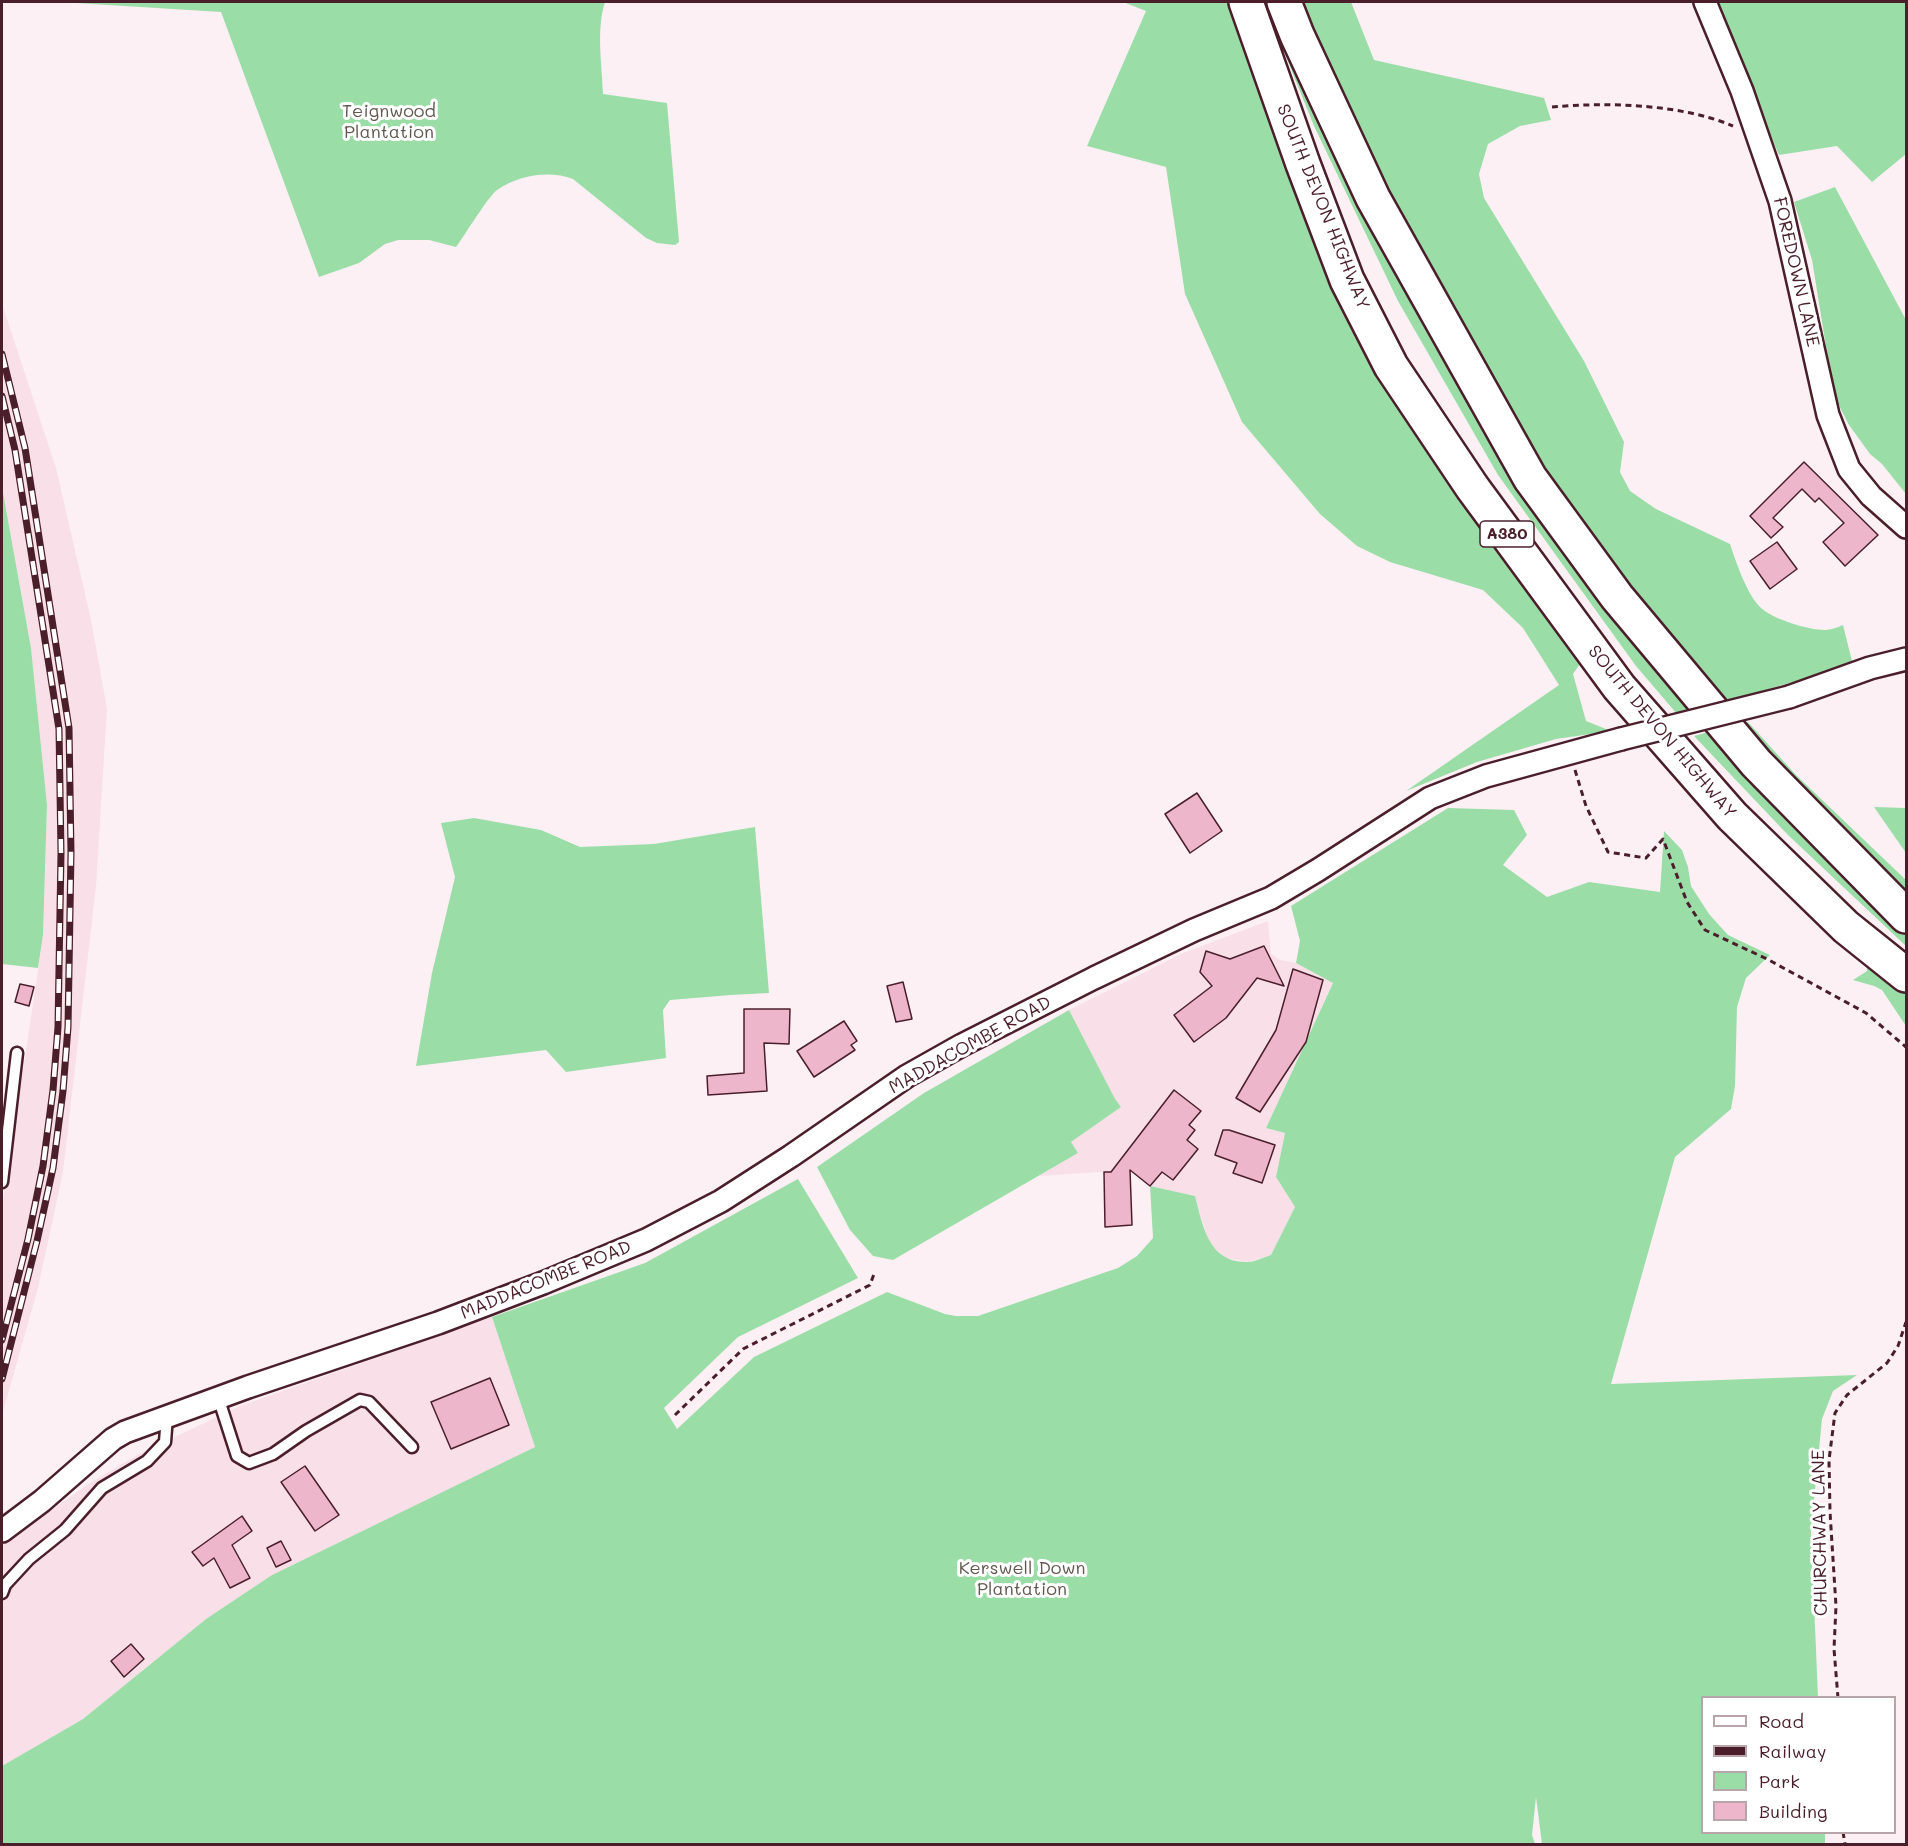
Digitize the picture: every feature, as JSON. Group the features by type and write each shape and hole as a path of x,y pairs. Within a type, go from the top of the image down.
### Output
{"highway":[{"name":"SOUTH DEVON HIGHWAY","path":"1246,2 1347,280 1391,366 1466,477 1619,687 1724,808 1846,927 1906,975"},
{"name":"A380","path":"1284,2 1297,35 1373,198 1530,478 1617,597 1755,763 1906,916"}],"street":[{"name":"FOREDOWN LANE","path":"1705,2 1742,91 1780,201 1828,415 1849,470 1872,496 1906,527"},
{"name":"MADDACOMBE ROAD","path":"2,1531 42,1501 113,1439 218,1397 438,1323 564,1275 646,1240 721,1201 908,1076 1104,973 1194,930 1271,898 1430,798 1486,776 1789,697 1870,668 1906,659"}],"lane":[{"path":"2,1182 16,1053"},
{"path":"218,1397 237,1456 249,1463 273,1454 306,1431 360,1400 369,1402 412,1447"},
{"path":"2,1593 5,1585 29,1559 66,1530 102,1488 147,1461 165,1442 167,1416"}],"path":[{"path":"1552,107 1574,105 1653,107 1730,125 1757,137"},
{"path":"1570,753 1586,806 1608,852 1646,858 1663,839 1687,902 1705,930 1767,958 1866,1013 1906,1047"},
{"path":"675,1415 743,1349 870,1285 874,1274"},
{"name":"CHURCHWAY LANE","path":"1838,1696 1834,1649 1836,1606 1829,1460 1835,1413 1847,1395 1887,1363 1898,1346 1906,1323"}],"shaded area":[{"path":"2,304 56,468 91,620 107,709 96,886 63,1172 38,1288 2,1415 2,1204 43,936 47,805 31,648 2,487"},
{"path":"1268,921 1271,954 1280,960 1296,963 1333,982 1266,1128 1285,1133 1276,1177 1295,1207 1271,1255 1249,1262 1226,1258 1209,1244 1195,1196 1150,1186 1130,1170 1039,1176 1078,1153 1071,1142 1121,1107 1115,1100 1069,1010 1183,953"},
{"path":"492,1317 535,1447 272,1575 206,1619 83,1719 2,1766 2,1545 90,1483 139,1454 240,1406"}],"green space":[{"name":"Teignwood Plantation","path":"60,2 605,2 600,36 603,94 667,103 679,242 675,245 657,243 646,238 573,179 564,176 534,175 497,190 456,247 429,240 398,240 385,244 359,263 319,277 221,12"},
{"path":"1123,2 1242,2 1355,263 1416,379 1586,655 1573,674 1586,721 1611,731 1556,739 1477,762 1406,791 1559,685 1523,628 1483,590 1390,562 1357,546 1320,514 1242,422 1185,294 1166,167 1087,146 1146,11"},
{"path":"1264,2 1274,2 1399,272 1695,709 1677,714 1636,666 1498,475 1398,301 1314,126"},
{"path":"1297,2 1351,2 1374,60 1544,98 1551,120 1520,126 1488,144 1479,174 1484,198 1584,361 1624,442 1620,472 1630,491 1656,509 1730,544 1746,586 1755,601 1766,611 1781,620 1818,630 1843,625 1852,661 1800,680 1716,704 1542,467 1412,248"},
{"path":"1714,2 1906,2 1906,154 1872,182 1837,146 1779,155"},
{"path":"1835,187 1906,320 1906,494 1882,464 1870,454 1849,425 1834,396 1812,260 1794,202"},
{"path":"2,487 31,648 47,805 43,935 38,968 2,964"},
{"path":"1748,722 1796,775 1906,880 1906,900 1734,726"},
{"path":"1712,731 1906,929 1906,946 1788,835 1694,736"},
{"path":"1874,807 1906,808 1906,853"},
{"name":"Kerswell Down Plantation","path":"1448,808 1514,810 1527,835 1503,865 1547,897 1589,882 1660,892 1664,831 1682,850 1691,886 1709,914 1728,935 1770,955 1746,978 1737,1007 1735,1086 1731,1109 1675,1157 1611,1384 1857,1375 1833,1391 1822,1419 1811,1532 1818,1696 1701,1696 1701,1834 1825,1834 1825,1844 1542,1844 1536,1797 1532,1835 1535,1844 2,1844 2,1766 83,1719 206,1619 272,1575 535,1447 492,1317 645,1263 798,1179 858,1278 738,1337 664,1408 677,1429 754,1357 887,1292 945,1314 978,1316 1118,1268 1137,1256 1153,1238 1150,1186 1195,1196 1210,1241 1224,1256 1235,1261 1248,1262 1271,1255 1295,1207 1276,1177 1285,1133 1266,1128 1333,983 1296,963 1300,941 1291,906"},
{"path":"474,818 541,830 580,847 654,844 755,827 769,993 670,1000 663,1010 666,1058 566,1072 546,1050 416,1066 432,973 455,877 441,823"},
{"path":"1867,952 1906,972 1906,1026 1882,990 1853,980 1867,971"},
{"path":"1069,1010 1121,1107 1071,1142 1078,1153 893,1260 873,1256 850,1230 817,1167 924,1093"}],"building":[{"path":"1804,462 1878,535 1845,566 1823,542 1844,523 1819,498 1815,502 1802,489 1773,518 1783,527 1771,538 1750,516"},
{"path":"1777,542 1797,569 1770,589 1750,561"},
{"path":"1197,793 1222,831 1190,853 1165,814"},
{"path":"1264,946 1284,986 1257,978 1226,1018 1194,1042 1174,1015 1212,986 1200,972 1206,951 1230,959"},
{"path":"1293,969 1323,980 1306,1042 1260,1112 1236,1098 1276,1030"},
{"path":"903,982 912,1019 896,1022 887,986"},
{"path":"20,984 34,987 29,1006 15,1002"},
{"path":"744,1009 790,1009 789,1044 764,1043 767,1091 708,1095 707,1076 744,1073"},
{"path":"844,1021 857,1041 851,1045 855,1050 814,1077 797,1051"},
{"path":"1174,1090 1201,1111 1189,1125 1195,1130 1187,1140 1198,1149 1173,1180 1162,1172 1150,1186 1130,1170 1132,1225 1105,1227 1104,1172 1111,1172"},
{"path":"1223,1130 1275,1145 1262,1183 1233,1173 1237,1163 1215,1155"},
{"path":"490,1378 509,1425 451,1449 431,1402"},
{"path":"305,1466 339,1515 315,1531 281,1482"},
{"path":"242,1516 252,1531 232,1545 250,1578 230,1588 214,1558 203,1566 192,1552"},
{"path":"281,1541 291,1560 276,1567 267,1548"},
{"path":"131,1644 144,1659 124,1677 111,1661"}],"railway":[{"path":"2,354 25,448 69,728 71,853 68,1027 53,1168 2,1379"},
{"path":"2,396 15,450 59,729 61,853 58,1027 53,1090 43,1166 28,1239 2,1340"}]}
